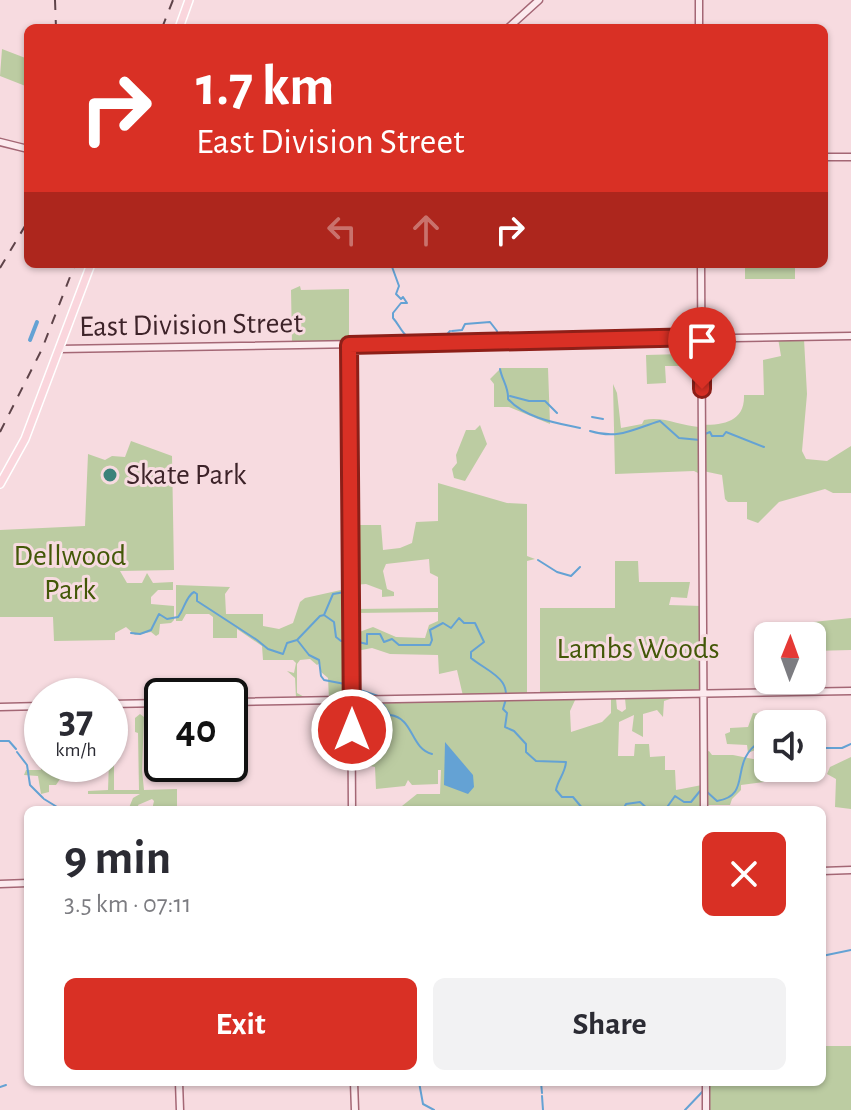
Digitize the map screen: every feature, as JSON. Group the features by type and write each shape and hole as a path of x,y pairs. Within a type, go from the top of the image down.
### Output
{"main road":[{"path":"180,24 189,0"},
{"path":"0,484 25,439 89,268"}],"street":[{"path":"699,0 699,24"},
{"path":"512,24 534,4"},
{"path":"0,142 24,148"},
{"path":"828,157 851,157"},
{"path":"701,268 704,806"},
{"name":"East Division Street","path":"59,349 851,336"},
{"path":"349,345 352,806"},
{"path":"248,702 851,691"},
{"path":"0,707 24,706"},
{"path":"826,871 851,870"},
{"path":"0,884 24,883"},
{"path":"179,1086 180,1110"},
{"path":"354,1086 355,1110"},
{"path":"706,1086 706,1110"}],"green space":[{"path":"2,49 24,57 24,85 0,76"},
{"path":"745,268 795,268 795,279 745,279"},
{"path":"300,286 301,290 349,289 349,344 292,344 291,290"},
{"path":"778,338 804,339 807,394 802,451 806,459 827,461 851,446 851,493 833,493 825,489 779,502 758,523 747,519 747,502 728,502 725,499 722,475 703,471 703,425 732,420 741,411 744,395 764,395 763,360 781,356"},
{"path":"682,354 682,366 665,366 666,383 647,384 646,355"},
{"path":"501,368 548,368 550,424 509,407 494,407 494,384 490,379"},
{"path":"613,384 621,428 651,419 699,427 700,474 694,471 615,474"},
{"path":"480,425 487,444 465,481 454,478 452,469 457,463 456,455 466,430 475,430"},
{"name":"Dellwood Park","path":"131,441 172,456 174,570 120,571 127,583 142,583 147,573 153,583 173,582 173,590 158,590 151,597 151,604 174,606 174,620 160,624 156,636 151,632 135,635 126,627 115,633 115,640 54,641 53,617 0,617 0,530 85,526 88,454 105,460 112,456 125,457"},
{"path":"438,483 507,503 527,504 527,556 535,559 527,561 527,696 463,696 457,670 439,674 438,655 390,654 372,648 351,652 349,689 339,698 329,699 328,678 321,672 320,663 317,665 310,659 300,660 297,664 297,693 308,699 296,698 295,678 287,671 294,673 296,663 293,660 263,660 262,646 237,629 237,638 213,638 213,617 209,614 186,614 182,621 176,621 176,585 230,587 225,594 226,614 263,614 263,626 279,629 293,623 300,602 305,598 350,588 351,635 373,627 396,637 425,638 429,625 438,621 438,612 355,613 353,624 354,609 438,608 438,577 430,573 429,559 386,564 383,571 387,589 394,592 394,596 382,597 382,590 366,584 354,585 355,525 381,525 383,550 412,543 416,522 438,521"},
{"name":"Lambs Woods","path":"615,561 638,561 639,582 690,582 687,598 671,597 669,605 702,606 702,691 540,696 540,608 615,608"},
{"path":"851,618 851,650 826,651 826,622 813,622"},
{"path":"672,696 664,701 663,717 657,710 643,714 643,737 632,731 634,715 619,722 618,756 634,756 635,744 649,744 650,757 665,756 665,770 675,770 676,790 702,785 702,806 402,806 417,794 440,794 441,770 438,770 438,784 412,785 408,780 405,786 376,789 375,767 360,764 359,730 363,705 441,700 576,698 570,711 571,732 602,722 611,713 611,698 616,698 617,709 622,712 626,709 625,698"},
{"path":"754,713 754,750 748,753 747,745 727,744 725,734 730,732 730,728 748,727"},
{"path":"140,714 144,717 144,790 177,789 177,806 153,806 152,799 138,806 130,806 133,798 140,794 88,794 88,791 108,790 108,782 114,782 114,790 139,790 138,733 135,732 135,718"},
{"path":"706,752 754,759 754,782 764,782 741,785 741,790 730,805 708,805"},
{"path":"851,757 851,809 835,807 836,779 827,774 830,767"},
{"path":"39,782 58,782 49,785 49,792 41,794"},
{"path":"826,1046 851,1046 851,1110 707,1110 707,1086 826,1086"}],"water":[{"path":"445,742 473,775 474,787 468,794 444,785"}],"waterway":[{"path":"392,268 399,286 396,294 407,303 401,303 393,318 405,335 418,340"},
{"path":"30,340 37,322"},
{"path":"452,331 462,330 465,324 490,322 497,331 497,340"},
{"path":"443,339 450,331"},
{"path":"500,369 508,399 523,411 541,419 580,428"},
{"path":"510,396 545,401 557,413"},
{"path":"592,417 603,419"},
{"path":"590,431 618,434 660,421 679,438 700,440"},
{"path":"705,434 710,432 712,436 723,436 726,432 764,447"},
{"path":"538,560 557,572 571,576 580,567"},
{"path":"131,633 151,630 159,614 167,619 178,617 194,592 197,601 268,649 283,654 287,643 297,640 324,615 333,594 345,592"},
{"path":"324,615 334,622 336,637 348,641"},
{"path":"354,641 367,644 367,634 380,634 384,642 392,639 399,645 430,645 430,630 443,623 451,628 459,618 464,623 475,623 484,642 471,652 471,658 503,683 506,690 503,709 507,713 505,727 514,731 526,744 526,752 536,761 566,762 556,790 562,797 573,797 580,806"},
{"path":"298,641 309,655 319,660 324,680 350,685"},
{"path":"354,688 378,696"},
{"path":"381,701 390,715 404,722 420,746 432,754"},
{"path":"0,741 9,741 16,749"},
{"path":"826,748 842,748 851,744"},
{"path":"668,806 675,796 684,802 691,802 700,791 706,791 717,801 728,798 735,792 745,758 754,747"},
{"path":"17,752 27,765 30,785 43,798"},
{"path":"44,799 55,806"},
{"path":"625,806 640,802 644,806"},
{"path":"826,955 851,950"},
{"path":"0,1087 6,1085"},
{"path":"420,1086 423,1104 434,1110"},
{"path":"541,1086 542,1093"},
{"path":"685,1110 704,1090"},
{"path":"542,1096 543,1110"}],"railway":[{"path":"55,0 56,24"},
{"path":"164,24 173,0"},
{"path":"0,268 24,228"},
{"path":"0,432 42,349 73,268"}],"place":[{"name":"Skate Park","path":"110,475"}],"route":[{"path":"352,730 349,345 702,337 702,389"}]}
